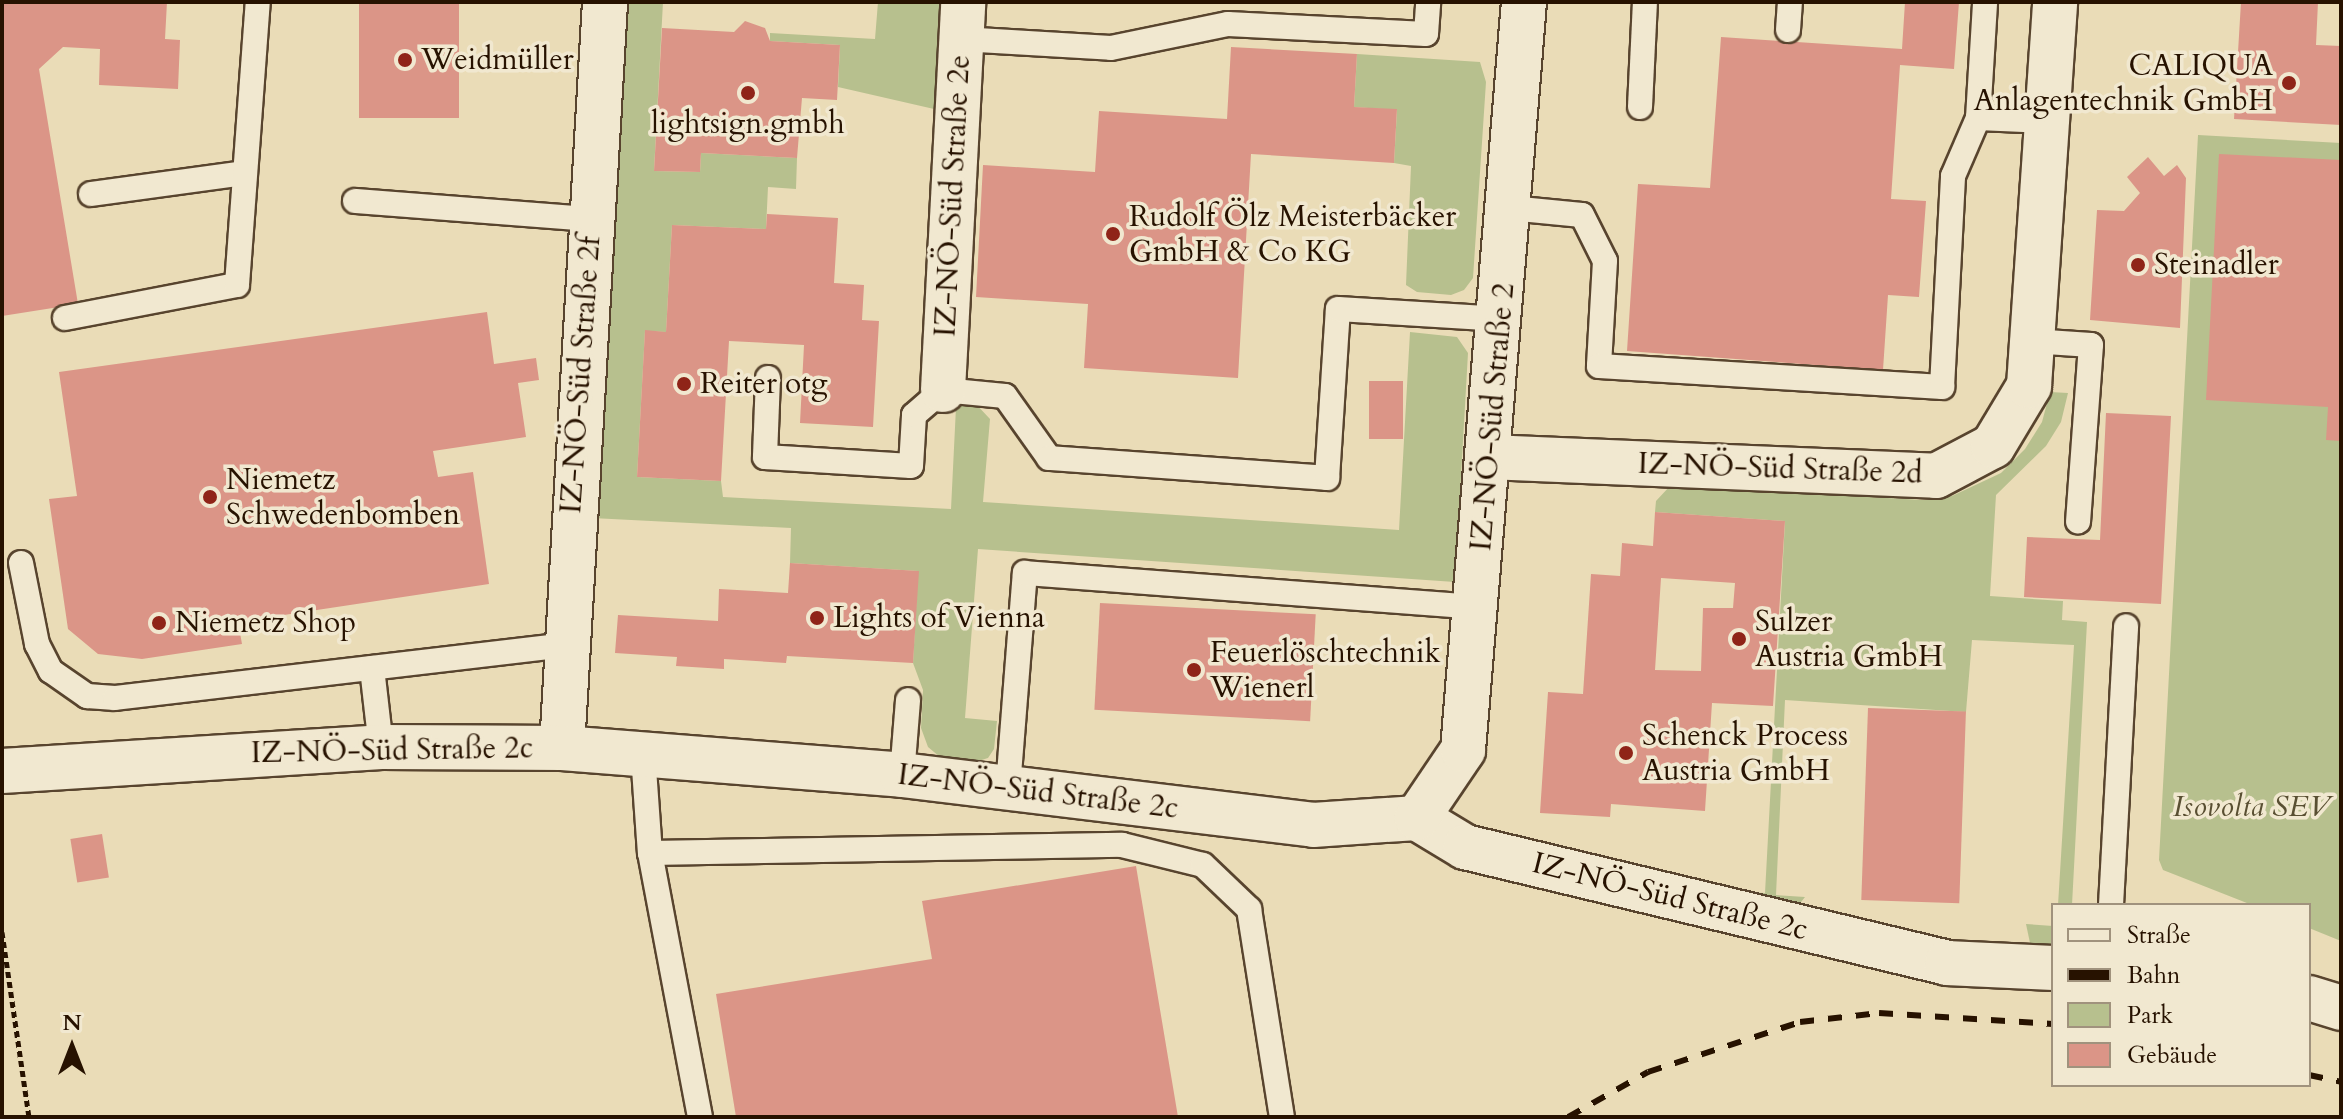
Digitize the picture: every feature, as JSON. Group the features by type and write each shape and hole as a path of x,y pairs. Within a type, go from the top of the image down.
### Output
{"street":[{"name":"IZ-NÖ-Süd Straße 2f","path":"562,748 564,645 605,2"},
{"name":"IZ-NÖ-Süd Straße 2","path":"1417,818 1463,750 1502,319 1524,2"},
{"name":"IZ-NÖ-Süd Straße 2d","path":"1488,457 1936,476 1993,446 2029,386 2055,2"},
{"name":"IZ-NÖ-Süd Straße 2e","path":"943,390 962,21"},
{"name":"IZ-NÖ-Süd Straße 2c","path":"2,771 381,747 562,748 902,775 1313,825 1417,818 1465,847 1933,960 2051,968"},
{"path":"2311,999 2341,1008"}],"lane":[{"path":"65,318 237,285 258,2"},
{"path":"962,21 1111,48 1228,24 1426,34 1428,2"},
{"path":"1640,107 1645,2"},
{"path":"1788,30 1790,2"},
{"path":"1510,208 1582,215 1605,261 1599,366 1942,387 1953,176 1978,118 1985,2"},
{"path":"1978,118 2047,121"},
{"path":"91,194 245,173"},
{"path":"355,201 591,219"},
{"path":"768,378 765,457 911,466 914,415 943,390 1005,396 1049,458 1327,478 1338,309 1502,319"},
{"path":"2032,341 2091,345 2078,522"},
{"path":"21,563 37,644 51,671 87,696 115,698 564,645"},
{"path":"1008,787 1025,573 1477,607"},
{"path":"2111,903 2126,626"},
{"path":"372,668 381,747"},
{"path":"902,775 908,700"},
{"path":"643,754 650,853 700,1117"},
{"path":"650,853 1122,845 1203,865 1249,909 1282,1117"}],"path":[{"path":"2,932 29,1117"}],"green space":[{"path":"625,2 663,2 654,171 700,172 701,153 797,158 796,189 768,187 766,229 672,225 666,332 645,331 637,477 721,481 723,497 951,509 956,407 974,402 990,419 983,502 1399,530 1410,332 1457,337 1468,353 1455,582 978,549 965,718 997,721 994,749 988,758 975,762 940,757 928,747 921,728 923,690 913,663 918,571 790,563 791,528 592,518"},
{"path":"878,2 940,2 934,109 838,87 840,45 770,41 770,33 875,39"},
{"path":"1357,54 1480,62 1486,82 1473,278 1464,290 1451,295 1417,292 1406,285 1411,166 1394,163 1397,110 1354,107"},
{"name":"Isovolta SEV","path":"2198,135 2341,143 2341,941 2311,929 2311,903 2247,903 2163,870 2159,860"},
{"path":"2050,392 2068,393 2061,422 2046,446 1996,495 1990,596 2063,601 2062,620 2087,622 2072,903 2058,903 2074,645 1972,640 1966,712 1785,700 1776,895 1805,897 1794,911 1741,892 1765,893 1785,521 1655,512 1656,501 1670,486 1924,500 1952,496 2001,473 2025,449 2042,422"},
{"path":"2026,924 2051,926 2051,955 2030,943"}],"building":[{"path":"2,2 167,2 165,39 180,40 178,89 99,85 100,49 63,47 39,69 78,304 2,316"},
{"name":"Weidmüller","path":"359,2 459,2 459,118 359,118"},
{"path":"1905,2 1959,2 1954,69 1900,65 1891,199 1926,201 1919,297 1888,295 1883,370 1627,351 1638,184 1710,188 1721,37 1902,49"},
{"name":"CALIQUA Anlagentechnik GmbH","path":"2241,2 2318,2 2316,45 2341,46 2341,125 2234,119"},
{"name":"lightsign.gmbh","path":"745,21 765,28 770,41 840,45 837,100 802,98 797,158 701,153 700,172 654,171 662,28 734,32"},
{"name":"Rudolf Ölz Meisterbäcker GmbH & Co KG","path":"1231,47 1357,54 1354,107 1397,109 1394,163 1251,154 1238,378 1084,368 1088,304 976,297 983,165 1095,172 1099,111 1227,119"},
{"path":"2219,154 2341,160 2341,441 2326,440 2328,407 2206,400"},
{"name":"Steinadler","path":"2148,157 2164,176 2177,165 2186,178 2180,328 2090,320 2097,210 2124,211 2140,193 2127,177"},
{"name":"Reiter otg","path":"767,214 838,218 834,283 864,285 862,320 879,321 873,427 800,423 804,345 729,341 721,481 637,477 645,330 666,332 672,225 766,229"},
{"name":"Niemetz Schwedenbomben","path":"487,312 494,364 536,358 539,380 518,383 526,437 433,451 438,477 473,472 489,584 238,622 242,644 142,659 98,654 68,629 49,499 77,496 59,372"},
{"path":"1369,381 1403,381 1403,439 1369,439"},
{"path":"2106,413 2171,416 2161,604 2024,597 2027,537 2100,540"},
{"path":"1655,512 1785,521 1773,706 1712,703 1705,811 1611,804 1610,817 1540,813 1548,692 1583,694 1591,574 1620,576 1622,543 1653,546","holes":["1661,578 1735,583 1733,608 1703,608 1701,671 1655,670"]},
{"name":"Lights of Vienna","path":"790,563 919,571 913,663 787,656 786,663 724,659 724,669 676,666 677,657 615,653 618,615 718,621 719,589 788,593"},
{"path":"1100,603 1316,614 1310,721 1094,710"},
{"path":"1868,708 1966,711 1959,903 1861,900"},
{"path":"102,834 109,877 77,882 70,839"},
{"path":"1136,866 1178,1117 736,1117 716,994 932,959 922,901"}],"railway":[{"path":"1568,1117 1648,1072 1800,1022 1879,1013 2051,1024"},
{"path":"2311,1075 2341,1082"}],"place":[{"name":"Weidmüller","path":"405,60"},
{"name":"CALIQUA Anlagentechnik GmbH","path":"2289,83"},
{"name":"lightsign.gmbh","path":"748,93"},
{"name":"Rudolf Ölz Meisterbäcker GmbH & Co KG","path":"1113,234"},
{"name":"Steinadler","path":"2138,265"},
{"name":"Reiter otg","path":"684,384"},
{"name":"Niemetz Schwedenbomben","path":"210,497"},
{"name":"Lights of Vienna","path":"817,618"},
{"name":"Niemetz Shop","path":"159,623"},
{"name":"Sulzer Austria GmbH","path":"1739,639"},
{"name":"Feuerlöschtechnik Wienerl","path":"1194,670"},
{"name":"Schenck Process Austria GmbH","path":"1626,753"}]}
